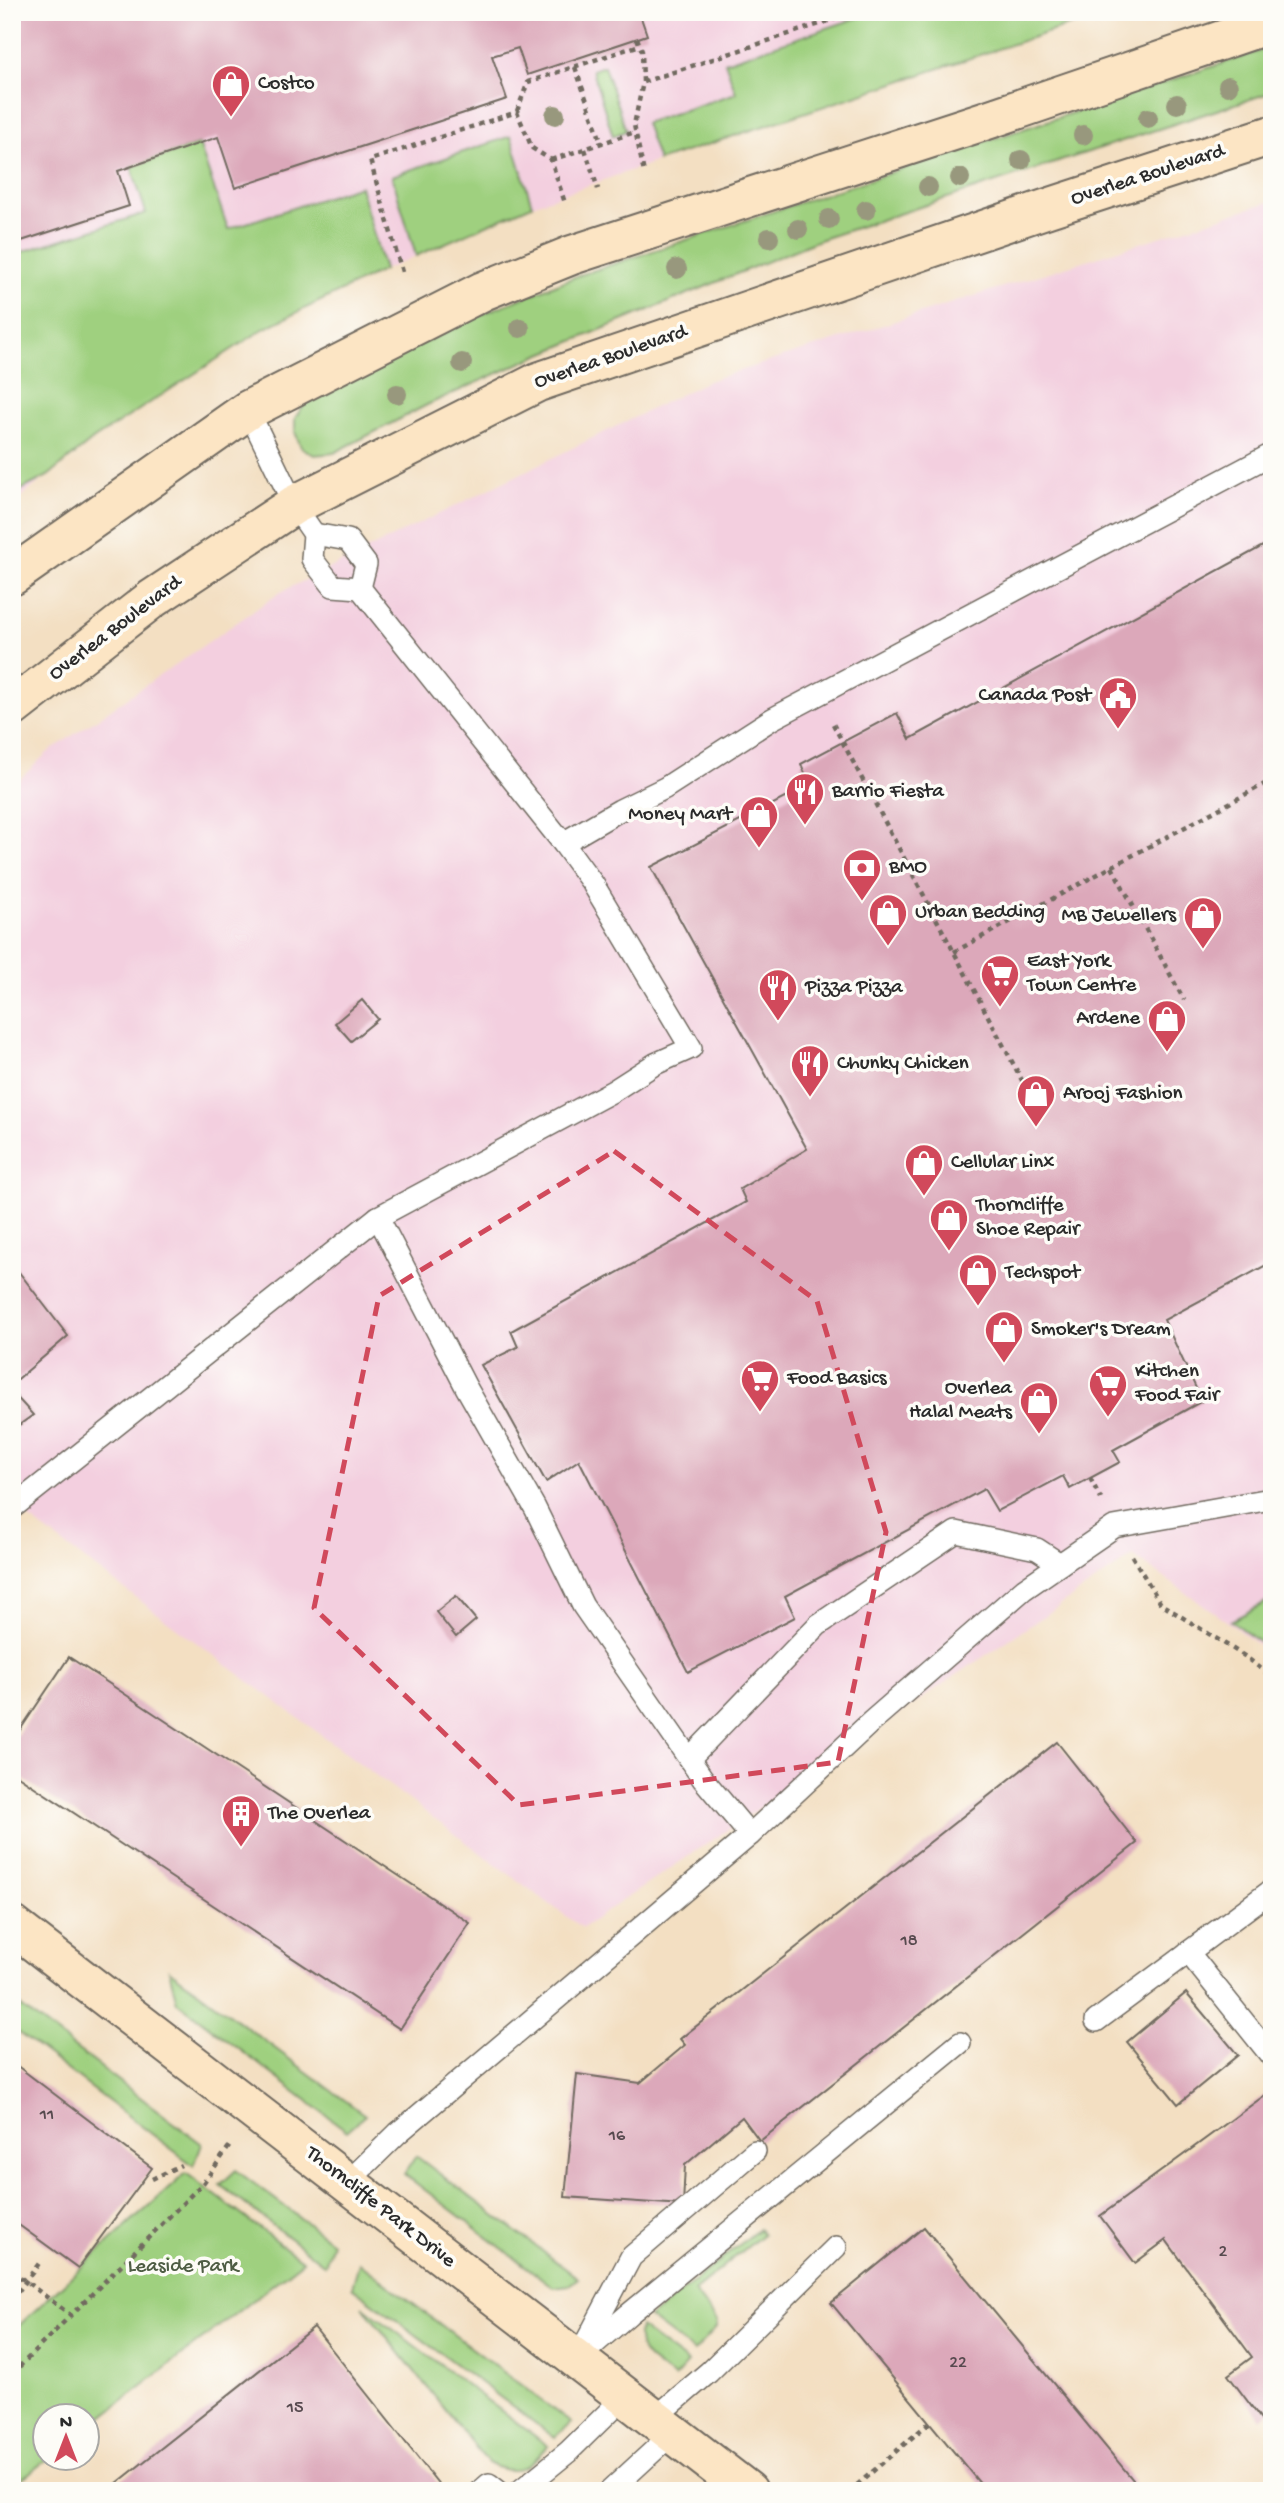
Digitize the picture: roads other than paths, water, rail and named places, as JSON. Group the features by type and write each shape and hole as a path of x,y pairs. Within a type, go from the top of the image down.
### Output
{"main road":[{"path":"12,576 248,410 483,291 572,255 984,121 1272,23"},
{"name":"Overlea Boulevard","path":"12,708 152,599 304,519 538,382 1272,135"},
{"name":"Thorncliffe Park Drive","path":"12,1925 748,2491"}],"lane":[{"path":"12,1508 378,1217 613,1091 655,1064 691,1048 593,884 563,843 360,588 333,586 312,559 304,519 248,410"},
{"path":"563,843 665,788 772,719 1272,454"},
{"path":"304,519 348,540 366,564 360,588"},
{"path":"378,1217 433,1328 535,1508 583,1606 689,1759 750,1835"},
{"path":"348,2182 398,2133 750,1835 872,1721 1024,1589 1114,1527 1272,1497"},
{"path":"689,1759 818,1625 956,1532 1037,1549 1060,1564"},
{"path":"1096,2021 1272,1890"},
{"path":"1188,1952 1272,2057"},
{"path":"577,2359 960,2043"},
{"path":"577,2359 631,2257 755,2151"},
{"path":"520,2491 568,2452 651,2416 709,2372 836,2247"},
{"path":"610,2491 651,2416"},
{"path":"481,2491 489,2484 498,2491"}],"place":[{"name":"Costco","path":"231,118"},
{"name":"Canada Post","path":"1118,730"},
{"name":"Barrio Fiesta","path":"805,826"},
{"name":"Money Mart","path":"759,849"},
{"name":"BMO","path":"862,902"},
{"name":"Urban Bedding","path":"888,947"},
{"name":"MB Jewellers","path":"1203,950"},
{"name":"East York Town Centre","path":"1000,1008"},
{"name":"Pizza Pizza","path":"778,1022"},
{"name":"Ardene","path":"1167,1053"},
{"name":"Chunky Chicken","path":"810,1098"},
{"name":"Arooj Fashion","path":"1036,1128"},
{"name":"Cellular Linx","path":"924,1197"},
{"name":"Thorncliffe Shoe Repair","path":"949,1252"},
{"name":"Techspot","path":"978,1307"},
{"name":"Smoker's Dream","path":"1004,1364"},
{"name":"Food Basics","path":"760,1413"},
{"name":"Kitchen Food Fair","path":"1108,1418"},
{"name":"Overlea Halal Meats","path":"1039,1435"},
{"name":"The Overlea","path":"241,1848"}],"park label":[{"name":"Leaside Park","path":"183,2267"}]}
